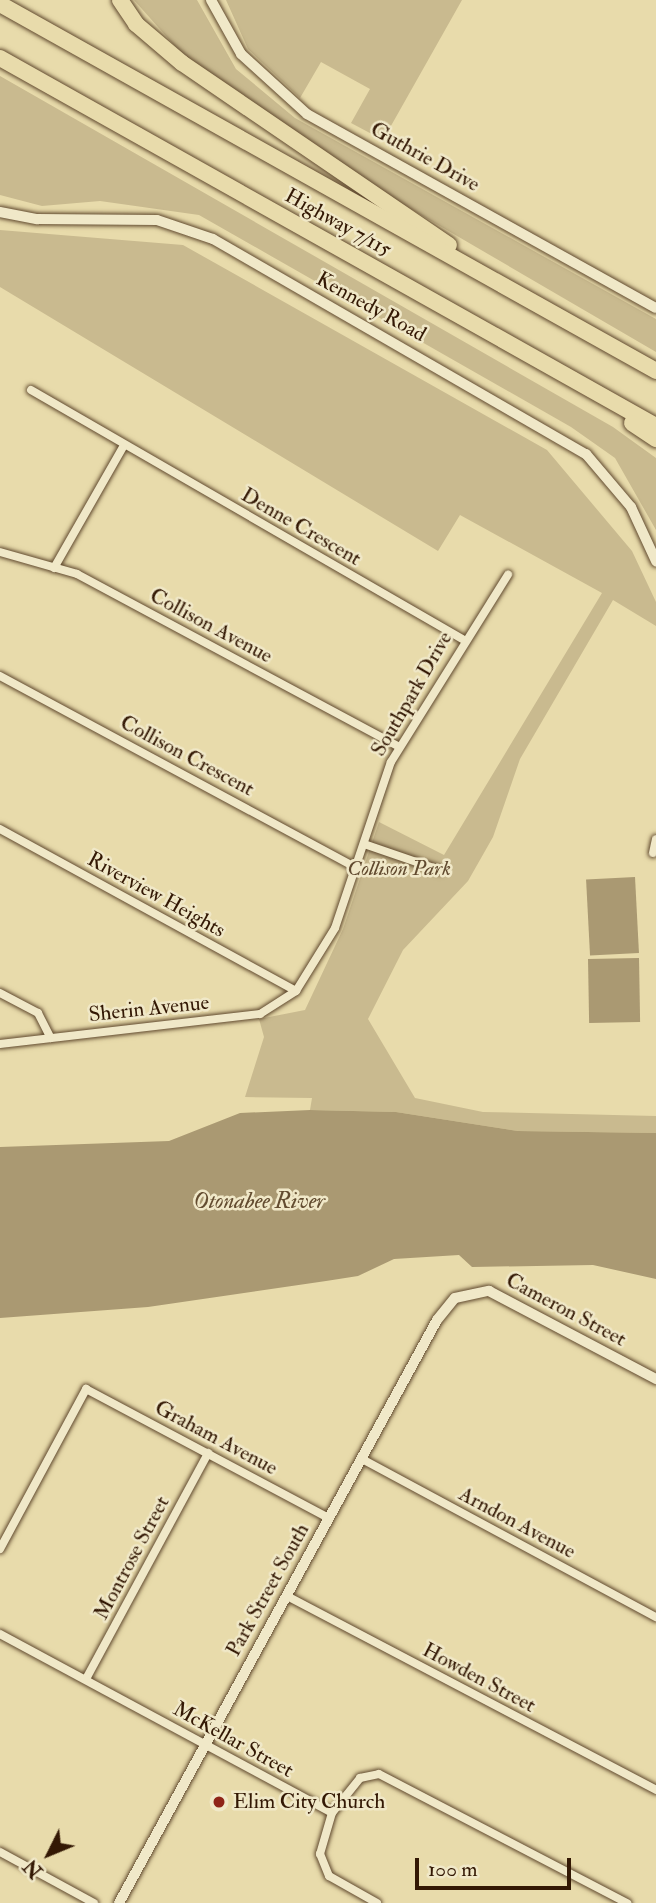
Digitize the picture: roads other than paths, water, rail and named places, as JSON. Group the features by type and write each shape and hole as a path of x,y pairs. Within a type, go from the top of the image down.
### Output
{"highway":[{"path":"120,0 156,44 445,241 483,274"},
{"name":"Highway 7/115","path":"3,5 656,371"},
{"name":"Highway 7/115","path":"0,58 656,426"},
{"path":"494,335 656,439"}],"street":[{"name":"Guthrie Drive","path":"211,0 241,54 307,114 656,308"},
{"name":"Kennedy Road","path":"0,212 37,219 157,220 213,239 586,454 631,507 656,561"},
{"name":"Denne Crescent","path":"30,390 123,447 463,639"},
{"path":"54,568 123,447"},
{"name":"Collison Avenue","path":"0,552 77,574 399,747"},
{"name":"Southpark Drive","path":"296,991 329,940 399,747 463,639 508,575"},
{"name":"Collison Crescent","path":"0,676 357,868"},
{"name":"Riverview Heights","path":"0,829 296,991"},
{"path":"653,853 656,839"},
{"path":"365,844 440,870"},
{"name":"Sherin Avenue","path":"0,1044 260,1014 296,991"},
{"path":"0,993 37,1013 51,1038"},
{"name":"Cameron Street","path":"455,1298 489,1291 656,1378"},
{"name":"Park Street South","path":"119,1903 329,1518 455,1298"},
{"name":"Graham Avenue","path":"0,1549 86,1389 329,1518"},
{"name":"Montrose Street","path":"86,1679 208,1453"},
{"name":"Arndon Avenue","path":"362,1459 656,1617"},
{"name":"Howden Street","path":"287,1596 656,1790"},
{"name":"McKellar Street","path":"0,1634 332,1813"},
{"path":"377,1903 328,1876 320,1854 332,1813 360,1778 379,1774 627,1903"},
{"path":"0,1852 94,1903"}],"water":[{"path":"635,877 639,953 590,955 586,880"},
{"path":"639,958 640,1022 589,1023 588,959"},
{"name":"Otonabee River","path":"310,1110 396,1112 518,1131 656,1133 656,1279 593,1265 472,1267 459,1255 394,1259 358,1276 148,1307 0,1318 0,1147 169,1141 240,1113"}],"place":[{"name":"Elim City Church","path":"219,1802"}],"park label":[{"name":"Collison Park","path":"399,869"}]}
